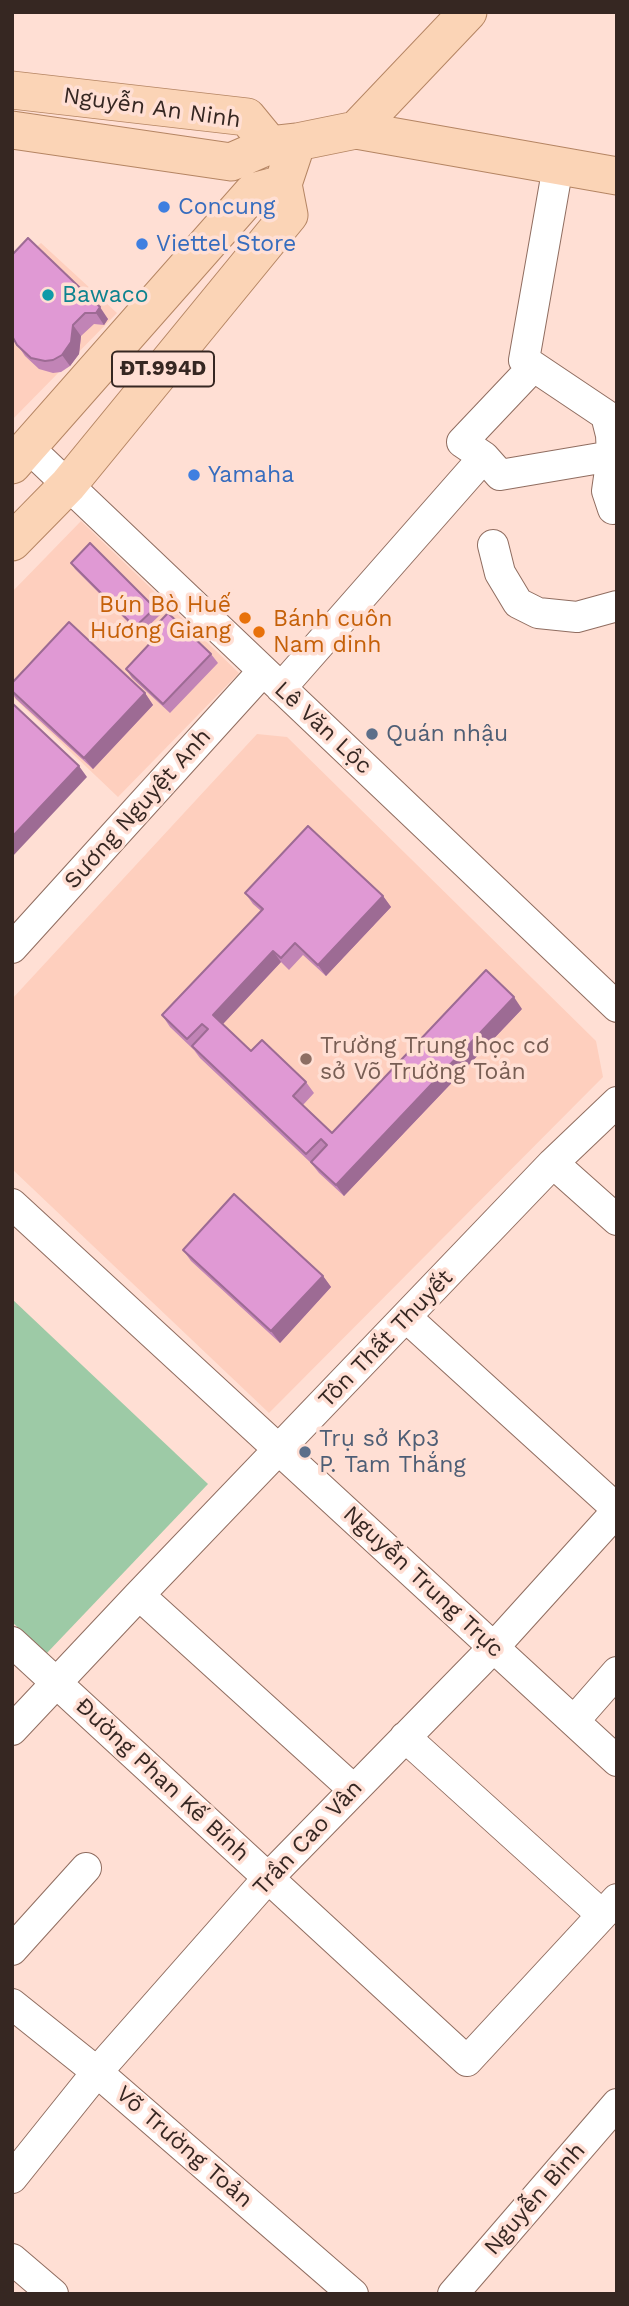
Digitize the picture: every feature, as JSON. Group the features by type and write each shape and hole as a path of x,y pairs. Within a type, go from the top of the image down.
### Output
{"main road":[{"path":"356,130 468,12"},
{"name":"Nguyễn An Ninh","path":"12,90 247,117 284,143"},
{"name":"Nguyễn An Ninh","path":"12,130 231,162 284,143"},
{"path":"283,184 284,143 356,130 617,176"},
{"name":"ĐT.994D","path":"12,542 68,485 289,215 283,184 253,192 20,457"}],"street":[{"path":"558,166 524,360 606,415 612,456 607,491 613,509"},
{"path":"533,367 461,442 484,457 500,475 612,456"},
{"name":"Lê Văn Lộc","path":"20,457 68,485 617,1007"},
{"name":"Sương Nguyệt Anh","path":"12,948 484,457"},
{"path":"493,545 500,573 518,603 538,613 577,617 617,607"},
{"name":"Tôn Thất Thuyết","path":"12,1730 553,1163 617,1102"},
{"path":"553,1163 617,1220"},
{"name":"Nguyễn Trung Trực","path":"12,1204 617,1761"},
{"path":"407,1318 617,1510"},
{"name":"Trần Cao Vân","path":"12,2178 97,2072 268,1878 494,1647 617,1510"},
{"path":"139,1595 353,1789"},
{"name":"Đường Phan Kế Bính","path":"12,1642 467,2061 609,1907"},
{"path":"574,1721 617,1672"},
{"path":"405,1737 609,1907"},
{"path":"12,1950 86,1868"},
{"name":"Võ Trường Toản","path":"12,2004 97,2072 353,2294"},
{"name":"Nguyễn Bình","path":"453,2294 617,2104"},
{"path":"12,2259 52,2294"}],"shaded area":[{"name":"Bawaco","path":"41,243 117,313 12,420 12,268"},
{"path":"81,521 239,673 118,797 12,696 12,592"},
{"name":"Trường Trung học cơ sở Võ Trường Toản","path":"257,734 287,737 596,1041 603,1077 269,1413 12,1169 12,999"}],"green space":[{"path":"12,1299 208,1484 46,1654 12,1622"}],"building":[{"name":"Bawaco","path":"28,238 100,307 96,313 85,313 73,325 71,342 62,355 53,360 31,358 12,336 12,255"},
{"path":"90,543 155,608 135,627 71,563"},
{"path":"168,613 211,654 163,704 126,669 154,639 148,634"},
{"path":"69,622 145,693 84,758 12,691 12,683"},
{"path":"12,703 79,766 12,837"},
{"path":"308,826 383,896 318,965 295,943 281,958 273,951 213,1015 251,1051 262,1040 306,1082 293,1096 332,1133 486,970 514,997 336,1185 311,1162 327,1145 321,1139 306,1154 192,1046 208,1029 202,1024 187,1039 162,1015 263,909 245,893"},
{"path":"234,1194 323,1276 271,1331 183,1250"}],"place":[{"name":"Concung","path":"164,207"},
{"name":"Viettel Store","path":"142,244"},
{"name":"Bawaco","path":"48,295"},
{"name":"Yamaha","path":"194,475"},
{"name":"Bún Bò Huế Hương Giang","path":"245,618"},
{"name":"Bánh cuôn Nam dinh","path":"259,632"},
{"name":"Quán nhậu","path":"372,734"},
{"name":"Trường Trung học cơ sở Võ Trường Toản","path":"306,1059"},
{"name":"Trụ sở Kp3 P. Tam Thắng","path":"305,1452"}]}
